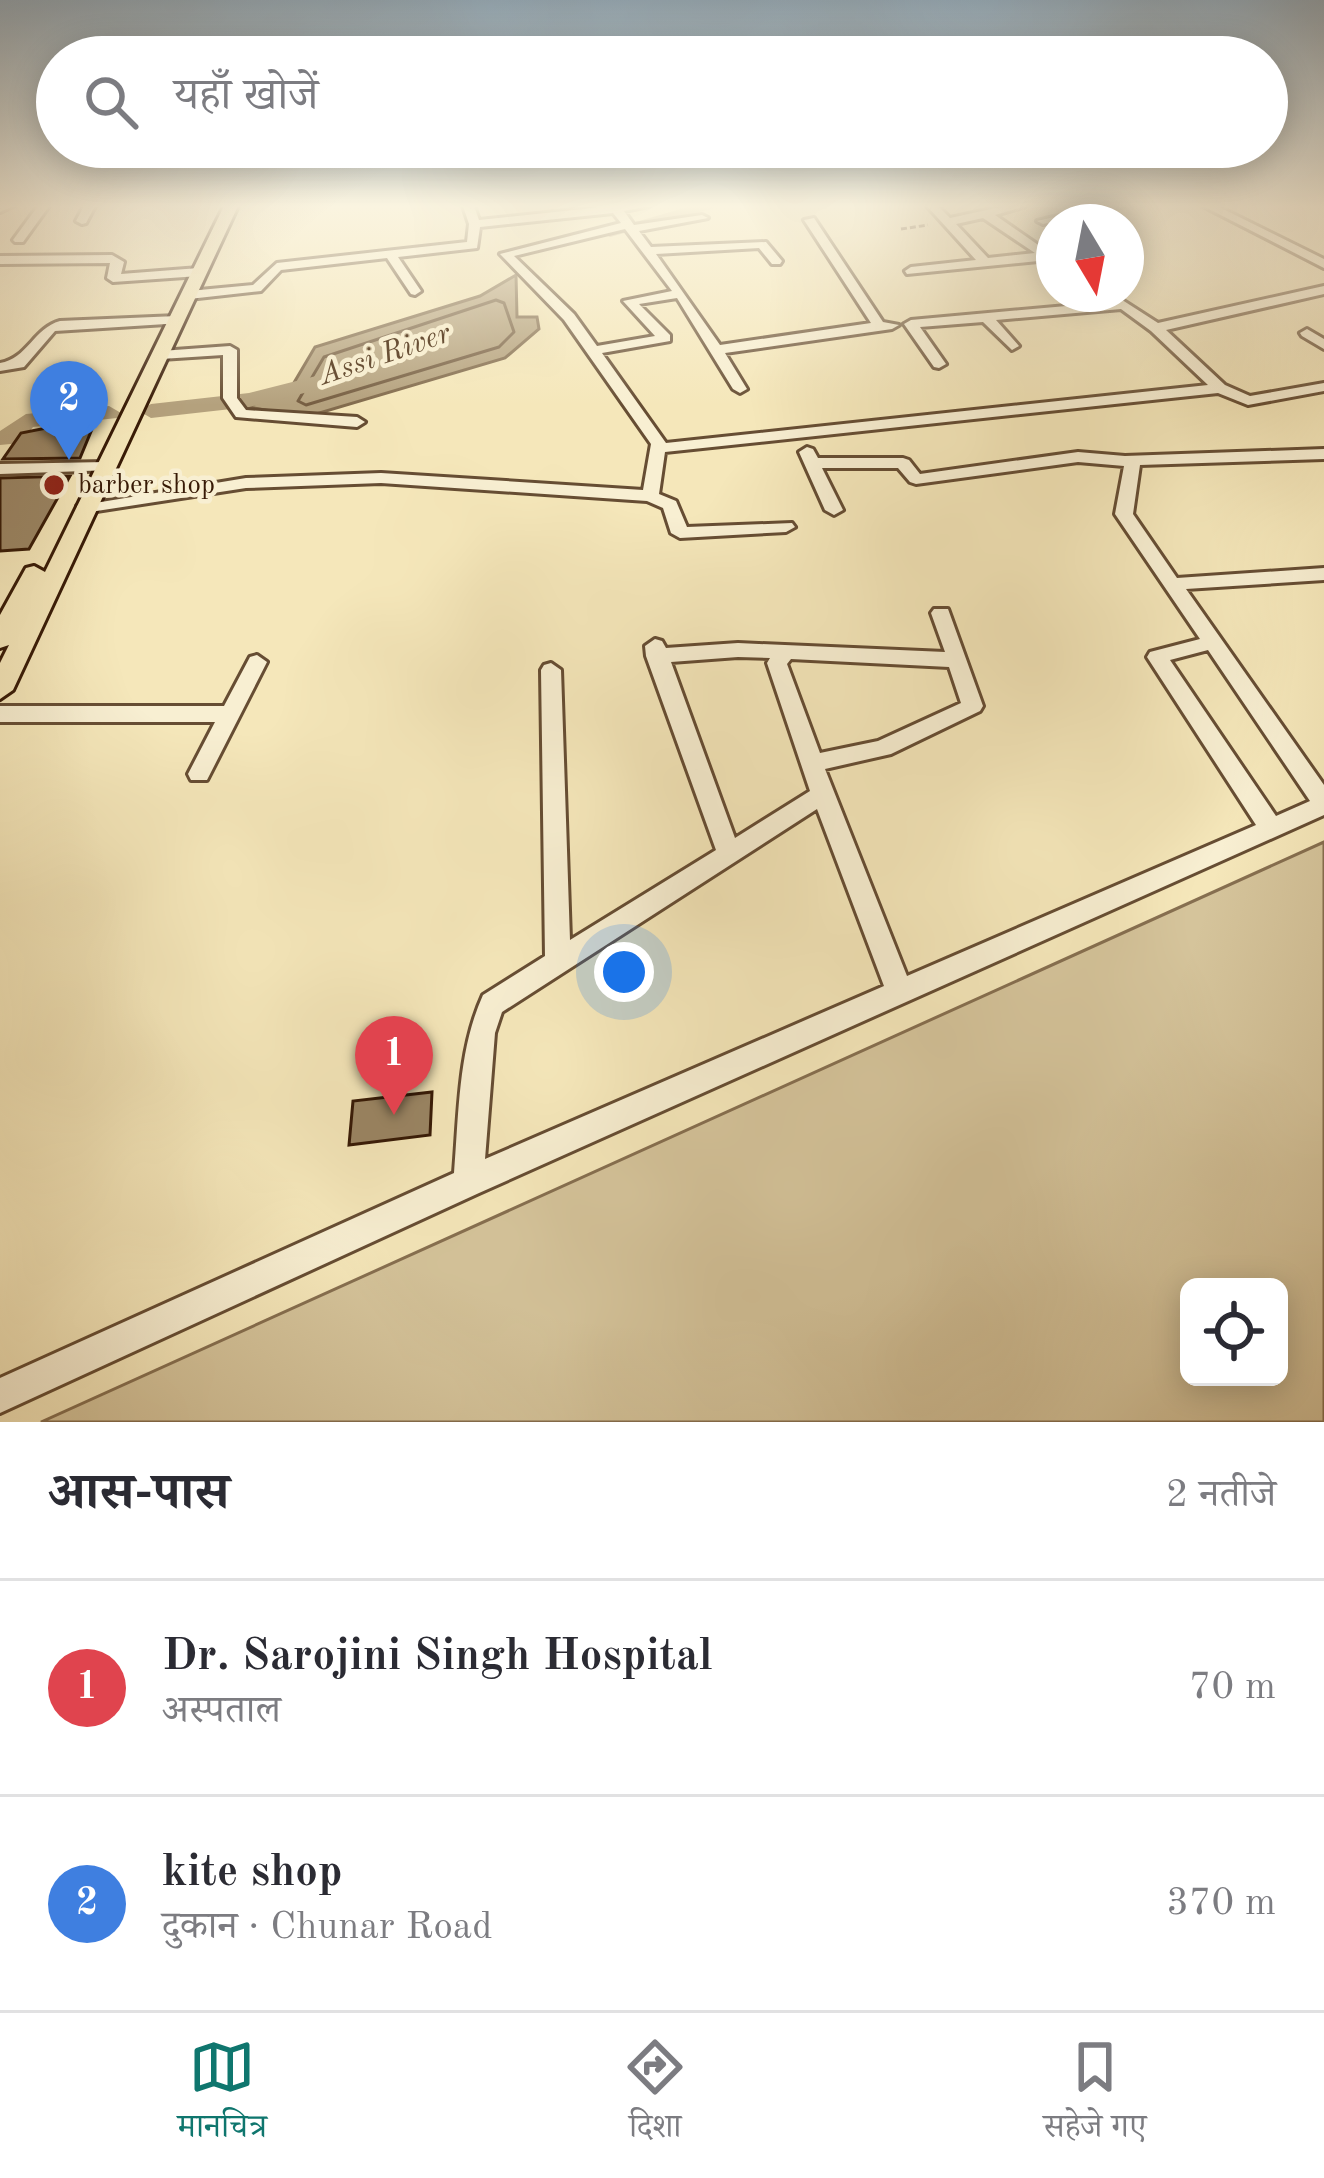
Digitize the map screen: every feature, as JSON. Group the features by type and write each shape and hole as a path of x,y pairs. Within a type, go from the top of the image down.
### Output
{"main road":[{"path":"190,280 193,272"},
{"path":"0,690 13,627 194,272"},
{"path":"129,405 161,356 169,321"},
{"path":"13,627 83,510 98,468"}],"street":[{"path":"115,272 113,278 257,288 272,272"},
{"path":"403,272 415,291"},
{"path":"524,272 569,317 658,446 650,496"},
{"path":"666,272 740,389"},
{"path":"845,272 880,326"},
{"path":"1156,328 1324,290"},
{"path":"592,351 665,338 629,301 681,294"},
{"path":"718,350 880,326 1044,312"},
{"path":"1134,312 1220,388 1248,400 1324,387"},
{"path":"986,317 1012,346"},
{"path":"0,367 20,364 54,326 169,321"},
{"path":"910,324 939,364"},
{"path":"1307,333 1324,345"},
{"path":"161,356 230,350 231,401 242,414 357,422"},
{"path":"658,446 798,436 1220,388"},
{"path":"798,436 834,511"},
{"path":"814,463 903,463 916,479 1078,457 1133,461 1324,454"},
{"path":"0,1396 467,1182 1324,804 1124,514 1133,461"},
{"path":"0,470 98,468"},
{"path":"83,510 229,485 381,478 650,496 670,505 680,533 786,526"},
{"path":"1170,584 1324,574"},
{"path":"810,764 883,748 968,711 973,700 941,613"},
{"path":"1210,643 1156,657 1270,829"},
{"path":"730,856 688,729 675,714 656,651 958,660"},
{"path":"784,655 777,663 810,764 900,992"},
{"path":"199,774 257,662"},
{"path":"551,670 558,961"},
{"path":"0,715 230,714"},
{"path":"467,1182 484,1018 492,1004 823,794"}],"shaded area":[{"path":"1324,842 1324,1422 41,1422"}],"water":[{"path":"516,275 517,317 537,317 539,329 505,358 306,417 248,407 292,386 315,347 480,296"}],"building":[{"path":"77,422 72,430 92,429 80,458 3,459 21,433"},
{"path":"70,476 29,549 0,551 0,478"},
{"path":"432,1092 430,1135 349,1145 353,1101"}],"waterway":[{"name":"Assi River","path":"151,411 249,400 320,382"},
{"name":"Assi River","path":"0,438 12,438 26,421 109,413"}],"place":[{"name":"kite shop","path":"69,460"},
{"name":"barber shop","path":"54,485"},
{"name":"Dr. Sarojini Singh Hospital","path":"394,1115"}]}
